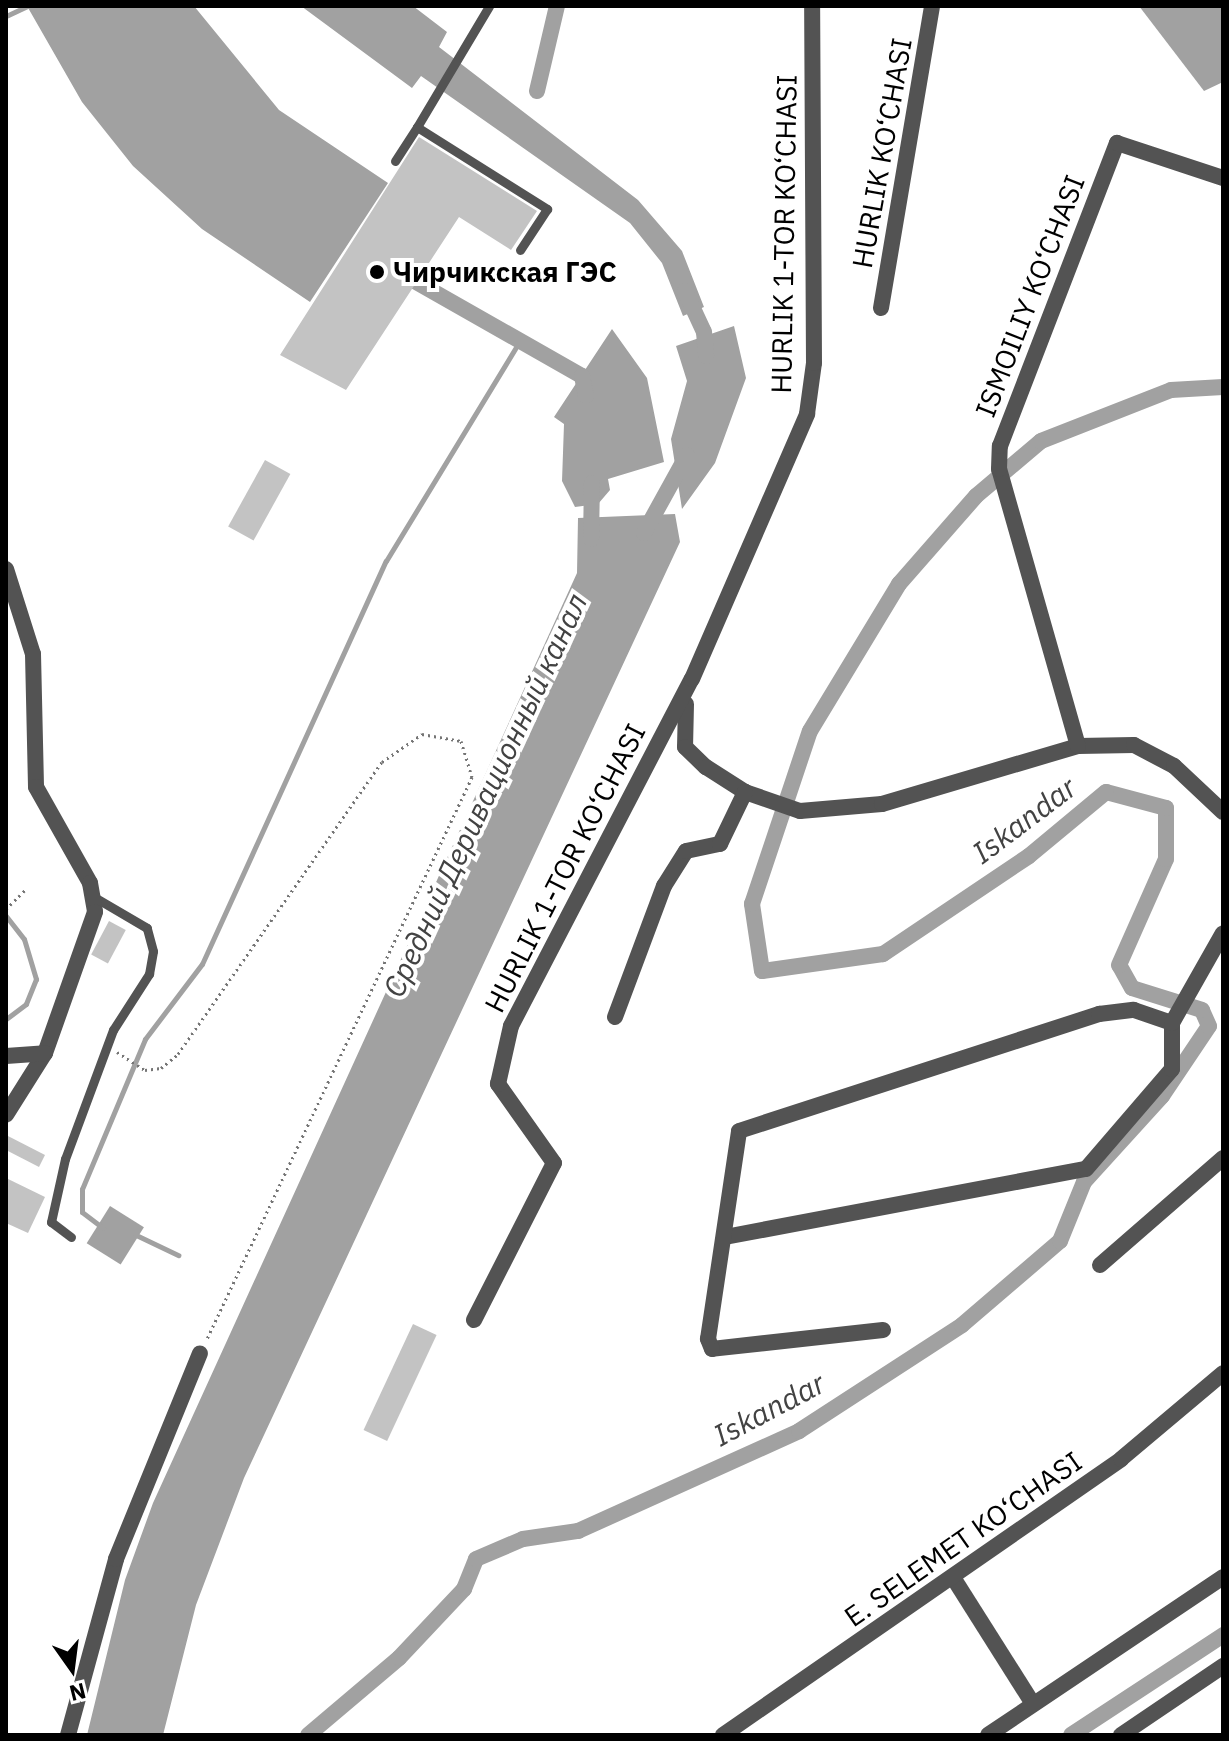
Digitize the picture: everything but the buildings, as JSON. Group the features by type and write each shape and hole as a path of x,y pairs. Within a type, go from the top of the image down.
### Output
{"street":[{"name":"HURLIK 1-TOR KO‘CHASI","path":"474,1320 554,1163 498,1084 511,1026 692,679 807,414 814,363 812,6"},
{"name":"HURLIK KO‘CHASI","path":"881,308 932,6"},
{"name":"ISMOILIY KO‘CHASI","path":"1078,746 1009,488 999,469 1000,446 1117,143 1223,178"},
{"path":"6,569 33,654 36,787 92,890 70,992 45,1053 6,1115"},
{"name":"HURLIK 1-TOR KO‘CHASI","path":"692,679 682,722 685,747 745,792 800,811 882,804 1078,746"},
{"path":"1078,746 1134,745 1174,766 1223,812"},
{"path":"615,1017 664,886 686,851 720,844 745,792"},
{"path":"725,1237 1086,1169 1172,1069 1176,1019 1184,993 1223,933"},
{"path":"883,1330 719,1353 708,1339 743,1128 1099,1014 1134,1010 1176,1019"},
{"path":"6,1056 45,1053"},
{"path":"1100,1265 1223,1158"},
{"path":"68,1735 116,1559 200,1353"},
{"name":"E. SELEMET KO‘CHASI","path":"723,1735 954,1579 1121,1459 1223,1373"},
{"path":"988,1735 1223,1577"},
{"path":"954,1579 1033,1704"},
{"path":"1121,1735 1223,1666"}],"lane":[{"path":"395,161 469,47 489,6"},
{"path":"417,127 547,209 520,250"},
{"path":"71,1237 51,1222 65,1159 113,1030 149,974 153,951 147,928 92,890"}],"path":[{"path":"121,1055 145,1070 161,1068 178,1054 382,762 422,734 461,741 472,777 200,1353"},
{"path":"6,909 26,889"}],"water":[{"path":"27,6 194,6 279,110 388,183 310,302 202,229 133,166 82,102"},
{"path":"301,6 413,6 447,32 439,47 638,200 682,251 704,307 683,316 662,263 630,223 421,76 412,88"},
{"path":"1139,6 1223,6 1223,82 1204,91"},
{"path":"734,326 746,378 715,463 682,509 671,439 687,381 676,346"},
{"name":"Средний Деривационный канал","path":"612,329 647,378 664,462 608,479 610,490 598,504 575,507 562,481 564,424 554,417"},
{"name":"Средний Деривационный канал","path":"675,514 680,542 244,1478 196,1605 163,1735 87,1735 125,1580 153,1503 577,573 578,518"},
{"path":"110,1206 144,1227 121,1265 87,1243"}],"waterway":[{"path":"6,16 27,6"},
{"path":"537,91 557,6"},
{"path":"397,271 582,376 586,396"},
{"name":"Средний Деривационный канал","path":"685,291 704,332 706,356"},
{"path":"103,1228 82,1212 82,1189 145,1039 202,964 386,561 520,341"},
{"name":"Iskandar","path":"308,1735 399,1658 464,1589 476,1559 523,1539 578,1531 799,1431 962,1325 1060,1241 1084,1182 1162,1096 1209,1026 1202,1010 1132,988 1119,965 1166,859 1166,808 1106,792 1029,856 883,954 762,971 752,904 810,731 899,584 976,496 1041,441 1171,390 1223,387"},
{"name":"Средний Деривационный канал","path":"644,533 687,455"},
{"path":"591,539 592,483"},
{"path":"6,916 24,939 36,979 26,1004 6,1019"},
{"path":"136,1235 178,1255"},
{"name":"Iskandar","path":"1071,1735 1223,1635"}],"place":[{"name":"Чирчикская ГЭС","path":"377,272"}]}
